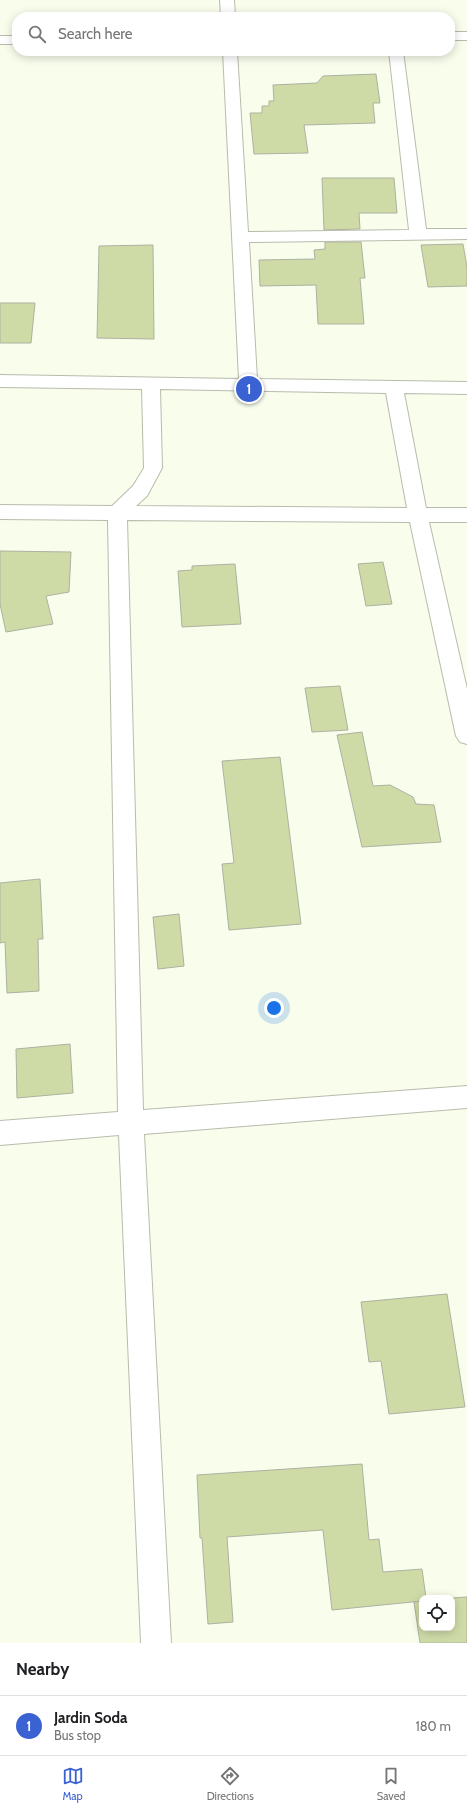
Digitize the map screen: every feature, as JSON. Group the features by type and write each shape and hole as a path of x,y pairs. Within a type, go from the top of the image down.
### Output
{"street":[{"path":"227,0 228,12"},
{"path":"455,36 467,36"},
{"path":"0,40 12,40"},
{"path":"230,56 248,385"},
{"path":"397,56 418,234"},
{"path":"240,237 467,234"},
{"path":"0,381 467,388"},
{"path":"151,383 153,468 140,490 117,512 131,1122 156,1643"},
{"path":"394,387 418,516 467,736"},
{"path":"0,512 418,516 467,515"},
{"path":"0,1133 467,1096"}],"building":[{"path":"376,74 380,103 373,103 375,123 304,125 308,153 254,154 250,113 262,113 262,106 269,106 269,101 274,101 273,85 317,83 323,76"},
{"path":"322,178 394,178 397,213 359,213 360,229 324,230"},
{"path":"325,242 361,242 365,278 360,278 364,324 318,324 316,285 260,286 259,260 315,259 314,250 325,249"},
{"path":"463,244 467,267 467,286 428,287 421,245"},
{"path":"153,245 154,339 97,338 99,246"},
{"path":"0,303 35,303 31,343 0,343"},
{"path":"0,551 71,552 69,592 46,596 53,624 6,632 0,604"},
{"path":"383,562 392,604 366,606 358,564"},
{"path":"235,564 241,624 182,627 178,571 192,570 192,566"},
{"path":"340,686 348,730 312,732 305,688"},
{"path":"362,732 373,786 390,785 413,797 416,804 434,805 441,842 362,847 337,735"},
{"path":"280,757 301,924 229,930 222,864 234,863 222,761"},
{"path":"40,879 43,939 38,939 39,991 7,993 5,942 0,943 0,883"},
{"path":"179,914 184,966 158,969 153,917"},
{"path":"70,1044 73,1093 17,1098 16,1049"},
{"path":"447,1294 465,1407 389,1414 381,1361 369,1362 361,1302"},
{"path":"362,1464 369,1540 379,1539 383,1572 422,1569 426,1595 419,1595 419,1601 332,1610 323,1530 227,1537 233,1622 208,1624 202,1538 200,1538 197,1475"},
{"path":"467,1597 467,1643 420,1643 414,1602 419,1601 419,1631 455,1631 455,1598"}],"place":[{"name":"Jardin Soda","path":"249,389"}]}
